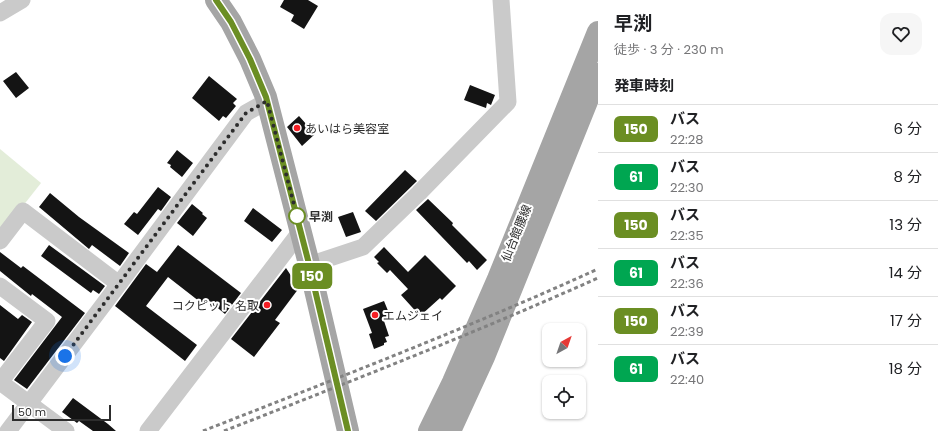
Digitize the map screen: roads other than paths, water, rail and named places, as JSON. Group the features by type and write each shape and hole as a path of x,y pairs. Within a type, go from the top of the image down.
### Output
{"main road":[{"path":"216,0 231,22 250,59 267,101 301,231 348,431"},
{"name":"仙台館腰線","path":"429,431 453,382 495,286 598,32"},
{"name":"仙台館腰線","path":"450,431 484,356 598,74"}],"street":[{"path":"0,13 22,0"},
{"path":"309,265 363,247 420,193 508,102 501,0"},
{"path":"8,431 246,113 267,101"},
{"path":"0,241 23,210 119,284"},
{"path":"148,431 301,231"},
{"path":"0,286 47,321 0,382 66,431"}],"railway":[{"path":"203,431 451,332 598,269"},
{"path":"224,431 459,338 598,278"}],"place":[{"name":"あいはら美容室","path":"297,128"},
{"name":"早渕","path":"297,216"},
{"name":"コクピット 名取","path":"267,305"},
{"name":"エムジェイ","path":"375,315"}]}
